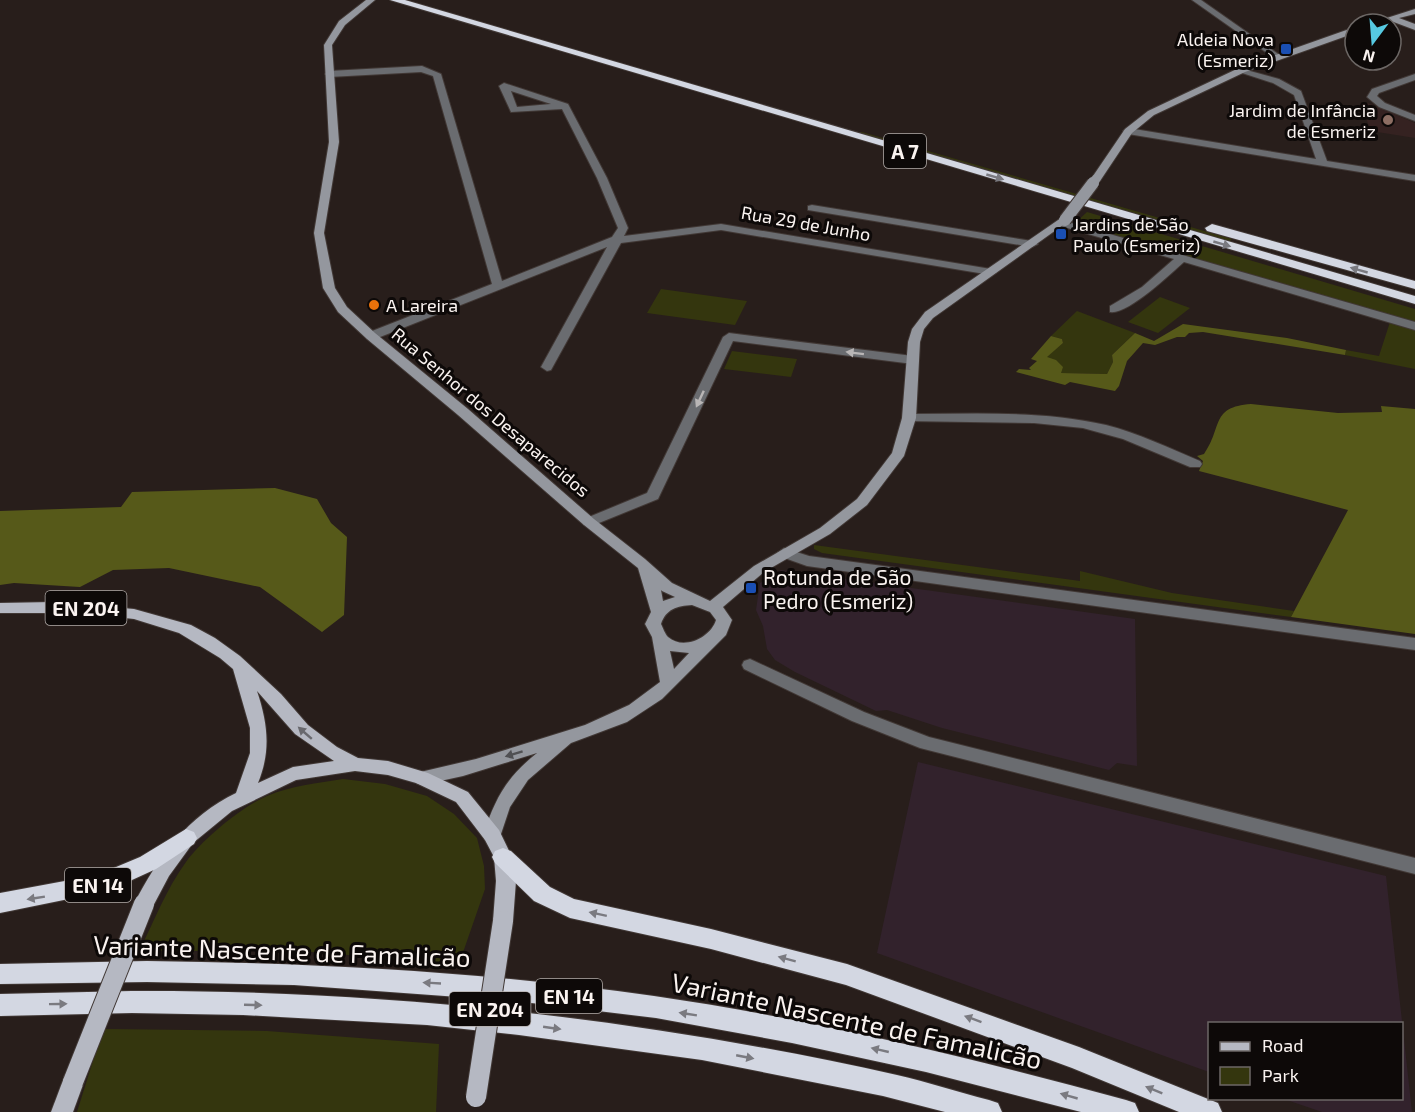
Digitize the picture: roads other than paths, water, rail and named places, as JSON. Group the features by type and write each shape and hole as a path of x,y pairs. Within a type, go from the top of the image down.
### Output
{"highway":[{"name":"A 7","path":"395,0 1415,300"},
{"name":"A 7","path":"427,0 993,166 1415,285"},
{"name":"EN 14","path":"0,903 99,884 148,863 186,838"},
{"path":"503,857 542,894 570,908 711,939 847,975 1079,1059 1209,1112"},
{"name":"Variante Nascente de Famalicão","path":"0,975 163,971 291,974 446,984 590,999 748,1023 876,1049 1055,1092 1126,1112"},
{"name":"EN 14","path":"0,1005 151,1002 331,1008 483,1019 697,1047 884,1084 989,1112"}],"main road":[{"name":"EN 204","path":"0,608 73,607 120,611 151,618 191,632 210,642 241,668 276,699 301,731 323,748 355,764 388,768 422,778 462,797 492,835 503,857 506,882 503,921 474,1105"},
{"path":"241,668 254,708 259,751 244,796"},
{"path":"62,1112 144,904 162,870 186,838 226,806 293,774 355,764"}],"street":[{"name":"Rua Senhor dos Desaparecidos","path":"371,0 342,23 328,45 334,142 319,233 329,288 342,309 371,336 667,587 693,600"},
{"path":"541,0 549,0"},
{"path":"1196,0 1277,56"},
{"path":"713,607 784,553 825,531 862,502 898,453 909,418 914,342 918,328 929,315 1063,221 1096,179 1128,131 1151,113 1242,70 1343,34"},
{"path":"329,74 422,69 437,74 491,267 496,282 501,285"},
{"path":"1242,70 1276,81 1298,93 1323,164"},
{"path":"1415,77 1375,91 1372,97 1382,105 1415,118"},
{"path":"547,367 623,228 602,178 565,106 504,86 514,110 565,106"},
{"path":"1128,131 1415,178"},
{"path":"812,208 1032,244"},
{"path":"1063,221 1181,259 1415,326"},
{"name":"Rua 29 de Junho","path":"371,336 615,240 721,227 991,272"},
{"path":"1114,309 1146,289 1181,259"},
{"path":"564,260 582,262 598,271"},
{"path":"589,522 653,496 729,337 913,360"},
{"path":"909,418 1029,421 1103,428 1129,435 1195,464"},
{"path":"784,553 807,561 1415,644"},
{"name":"Rua Senhor dos Desaparecidos","path":"640,562 653,589 658,611"},
{"path":"422,778 450,773 621,718 649,701 717,638 722,630 723,621 720,613 713,607 693,600 667,605 658,611 653,624 659,638 668,682"},
{"path":"659,638 681,648 708,644"},
{"path":"750,665 877,726 926,743 1415,866"},
{"path":"492,835 502,805 522,776 570,736"}],"place":[{"name":"Aldeia Nova (Esmeriz)","path":"1286,49"},
{"name":"Jardim de Infância de Esmeriz","path":"1388,120"},
{"name":"Jardins de São Paulo (Esmeriz)","path":"1061,234"},
{"name":"A Lareira","path":"374,305"},
{"name":"Rotunda de São Pedro (Esmeriz)","path":"751,588"}]}
